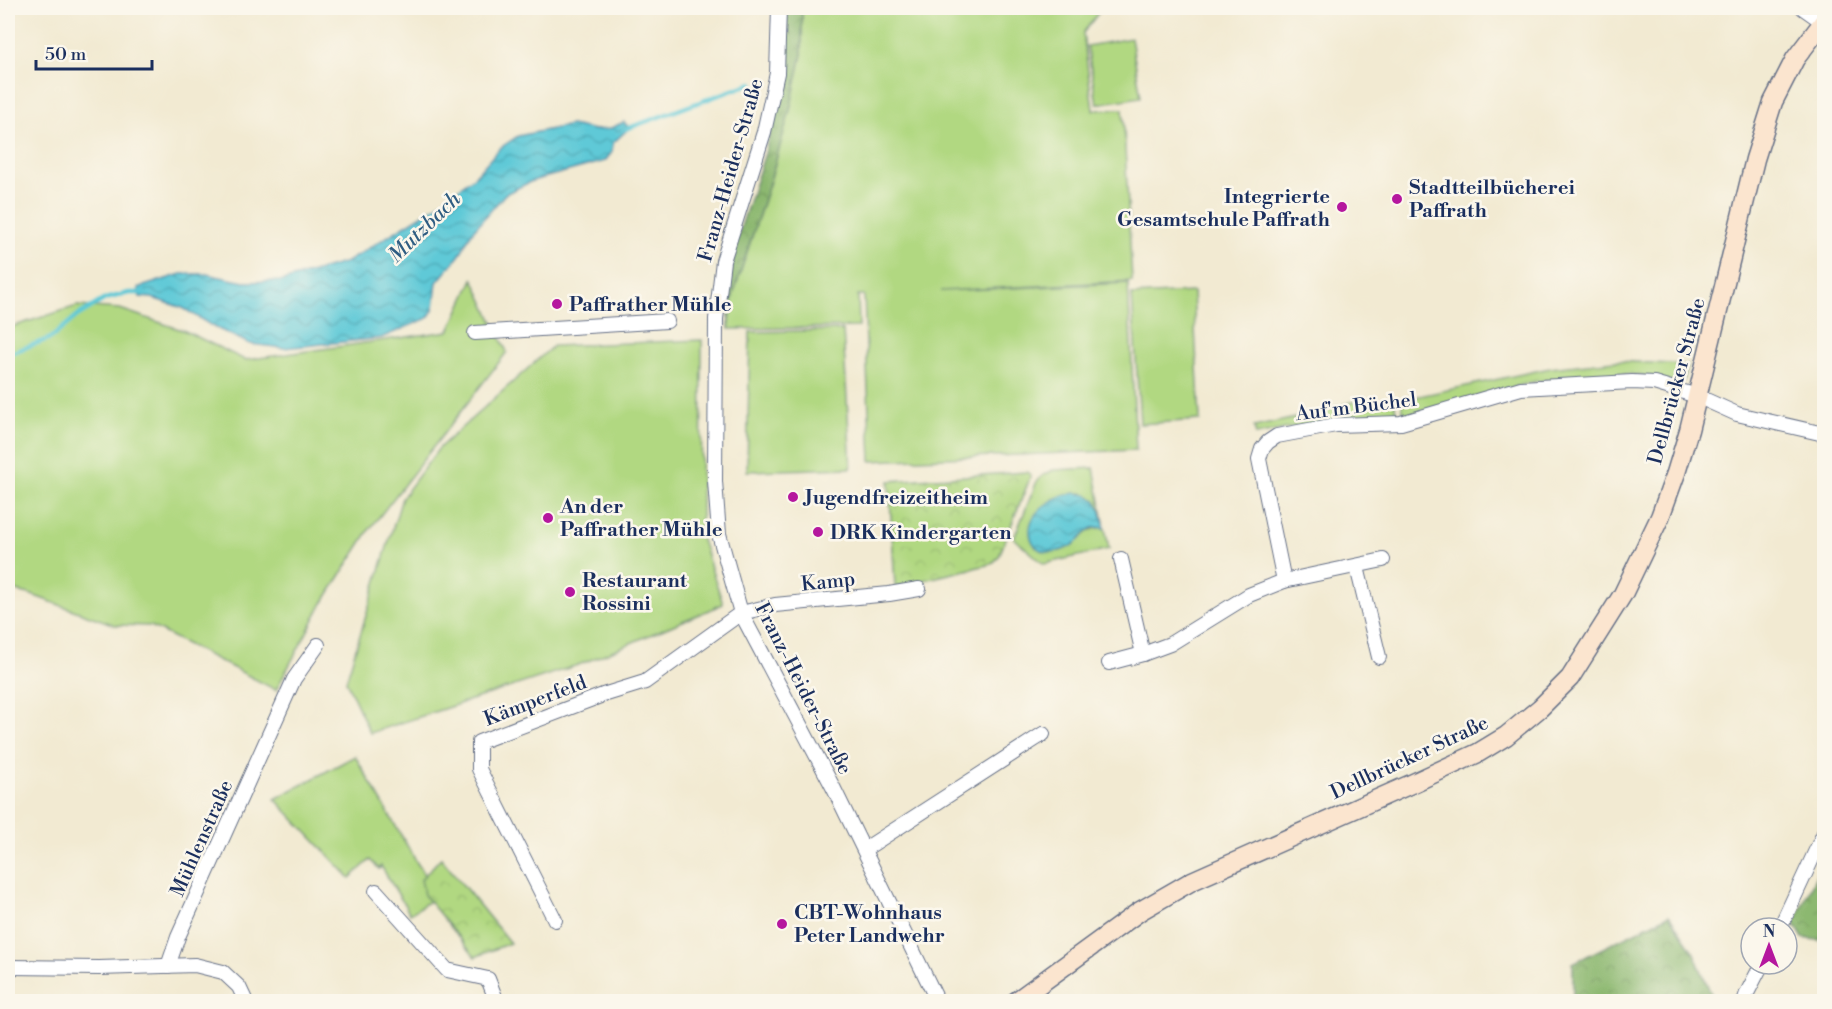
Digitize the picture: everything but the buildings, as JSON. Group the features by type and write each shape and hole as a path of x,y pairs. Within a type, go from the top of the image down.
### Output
{"main road":[{"name":"Dellbrücker Straße","path":"1015,1002 1140,911 1181,887 1478,753 1506,736 1540,708 1569,678 1623,594 1660,517 1676,473 1697,396 1755,159 1773,102 1795,59 1824,21"}],"street":[{"name":"Franz-Heider-Straße","path":"779,8 777,73 764,132 723,261 716,319 715,481 719,534 741,614 865,849 938,1002"},
{"path":"1803,8 1824,21"},
{"path":"475,333 667,321"},
{"name":"Auf'm Büchel","path":"1284,581 1259,459 1262,449 1277,436 1336,425 1401,423 1521,388 1632,382 1654,383 1697,396 1737,414 1824,434"},
{"path":"1120,559 1143,654"},
{"path":"1109,663 1170,644 1249,595 1284,581 1383,560"},
{"path":"1357,567 1379,657"},
{"name":"Kamp","path":"741,614 775,605 919,590"},
{"name":"Kämperfeld","path":"555,921 478,769 479,742 603,695 645,682 741,614"},
{"name":"Mühlenstraße","path":"168,966 178,937 294,679 318,645"},
{"path":"865,849 1043,734"},
{"path":"1786,916 1824,836"},
{"path":"376,891 447,970 488,979 497,1002"},
{"path":"8,967 195,965 223,972 239,987 246,1002"},
{"path":"1744,1002 1756,976"}],"green space":[{"path":"788,8 802,8 802,54 790,110 770,181 733,295 729,329 728,288 736,242 765,153 783,72"},
{"path":"802,8 1102,8 1083,33 1093,110 1123,109 1132,281 941,291 1128,283 1136,450 871,461 864,295 858,295 859,327 729,329 733,295 790,110 802,54"},
{"path":"1131,38 1141,97 1097,104 1087,46"},
{"path":"473,279 507,352 369,530 320,608 276,690 151,626 115,625 29,594 8,589 8,328 77,306 120,309 185,331 245,360 449,331"},
{"path":"1193,292 1200,420 1140,424 1132,295"},
{"path":"843,330 851,468 747,471 750,332"},
{"name":"An der Paffrather Mühle","path":"702,340 701,537 723,604 581,664 370,733 346,681 402,498 439,448 553,346"},
{"path":"1616,361 1688,365 1684,380 1675,383 1629,374 1537,381 1404,416 1401,400 1550,368"},
{"path":"1394,401 1397,417 1324,421 1256,435 1254,427 1314,414 1352,402"},
{"path":"1094,468 1104,522 1097,502 1082,493 1068,494 1054,499 1037,514 1031,538 1036,547 1060,551 1072,545 1086,533 1105,528 1109,549 1044,564 1014,538 1037,481 1053,470"},
{"path":"1027,472 1030,478 999,556 994,562 895,587 889,481"},
{"path":"355,756 423,873 441,893 410,914 381,866 379,869 370,860 350,878 275,799"},
{"path":"441,858 510,943 475,957 424,895 421,879"},
{"path":"1824,866 1824,941 1803,938 1799,931 1797,916 1817,874"},
{"path":"1669,915 1694,953 1714,1001 1573,1001 1573,963"}],"water":[{"path":"624,122 629,128 613,143 612,152 605,161 532,181 505,194 472,232 459,256 437,282 434,308 428,318 381,338 284,348 250,344 212,326 183,308 152,298 140,297 138,288 181,274 206,274 244,282 283,281 347,262 435,207 475,176 500,148 518,136 571,125 595,130 609,129"},
{"path":"1075,493 1088,495 1095,500 1100,508 1105,528 1090,529 1073,544 1059,551 1048,552 1039,549 1031,538 1030,529 1037,513 1059,497"}],"waterway":[{"name":"Mutzbach","path":"623,130 752,83"},
{"name":"Mutzbach","path":"8,354 51,338 77,316 105,299 129,293 144,293"}],"place":[{"name":"Stadtteilbücherei Paffrath","path":"1397,199"},
{"name":"Integrierte Gesamtschule Paffrath","path":"1342,207"},
{"name":"Paffrather Mühle","path":"557,304"},
{"name":"Jugendfreizeitheim","path":"793,497"},
{"name":"An der Paffrather Mühle","path":"548,518"},
{"name":"DRK Kindergarten","path":"818,532"},
{"name":"Restaurant Rossini","path":"570,592"},
{"name":"CBT-Wohnhaus Peter Landwehr","path":"782,924"}]}
